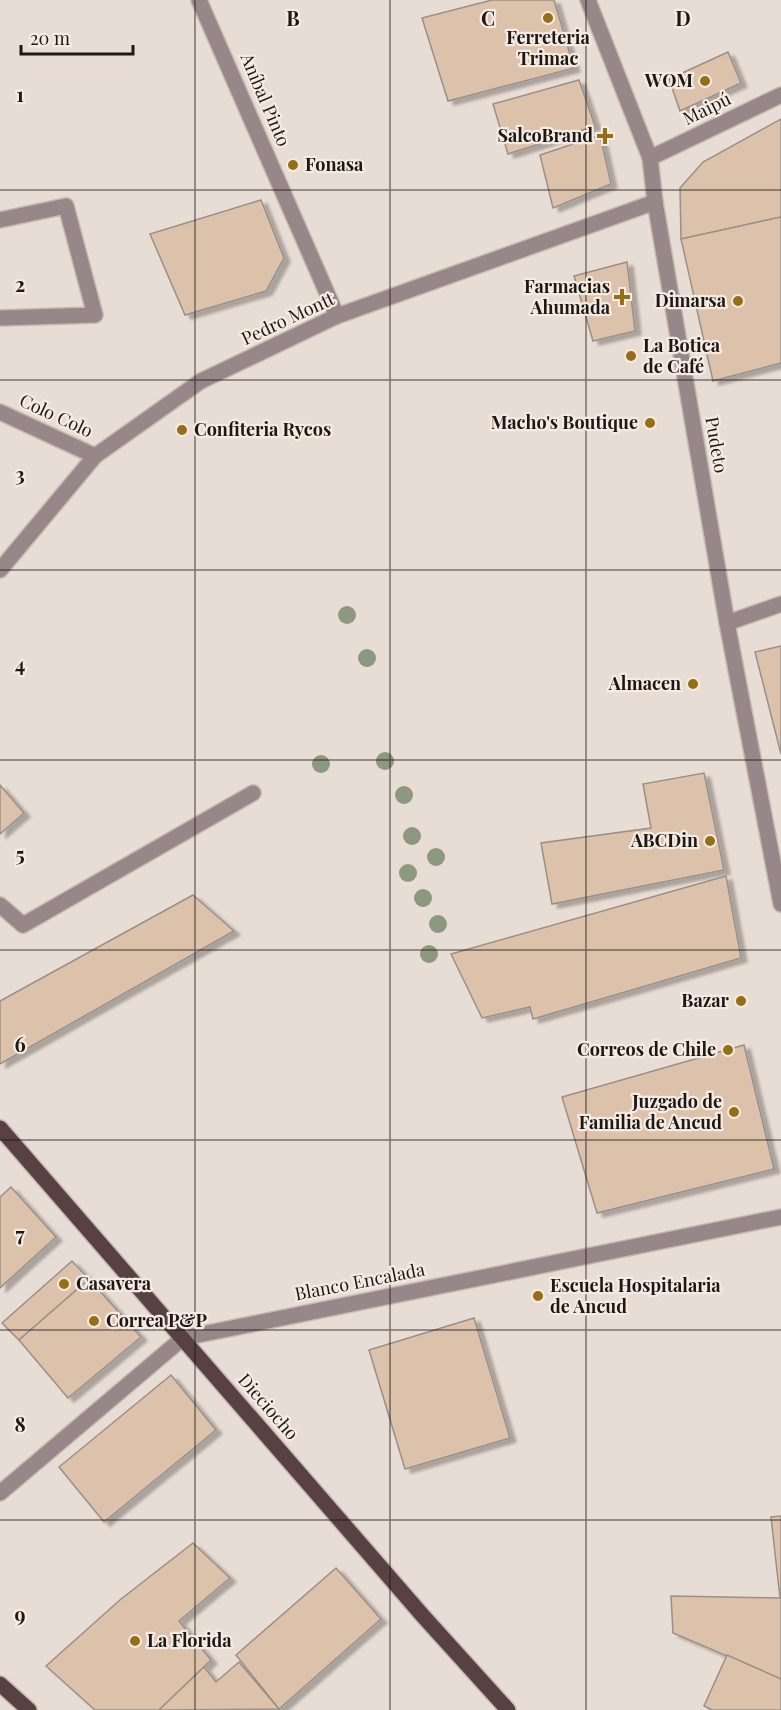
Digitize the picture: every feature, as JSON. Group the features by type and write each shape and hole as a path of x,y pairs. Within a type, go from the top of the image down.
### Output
{"main road":[{"name":"Dieciocho","path":"0,1128 423,1616 508,1710"},
{"path":"0,1684 29,1710"}],"street":[{"name":"Aníbal Pinto","path":"199,0 337,316"},
{"name":"Pudeto","path":"588,0 650,158 655,202 727,623 781,904"},
{"name":"Maipú","path":"650,158 781,95"},
{"name":"Pedro Montt","path":"0,570 96,456 201,381 337,316 655,202"},
{"path":"0,220 66,206 94,315 0,318"},
{"name":"Colo Colo","path":"0,412 96,456"},
{"path":"727,623 781,604"},
{"path":"0,904 23,925 253,793"},
{"name":"Blanco Encalada","path":"0,1493 183,1338 781,1217"}],"building":[{"path":"492,0 554,0 574,68 448,101 422,18"},
{"name":"WOM","path":"728,52 741,83 680,111 669,79"},
{"path":"579,80 595,126 508,154 493,104"},
{"path":"781,119 781,217 681,239 680,188 703,162"},
{"path":"600,135 611,184 553,208 540,155"},
{"path":"261,200 284,258 266,291 185,315 150,234"},
{"name":"Dimarsa","path":"781,217 781,363 713,381 681,239"},
{"path":"627,262 635,331 593,341 574,276"},
{"path":"781,646 781,754 755,652"},
{"path":"704,773 724,870 552,904 541,843 651,828 643,784"},
{"path":"0,785 24,813 0,834"},
{"path":"726,876 741,958 533,1019 530,1007 482,1018 451,954"},
{"path":"193,895 234,931 0,1064 0,1001"},
{"path":"744,1045 774,1169 597,1213 562,1097"},
{"path":"11,1187 56,1237 0,1288 0,1197"},
{"path":"72,1261 89,1279 19,1340 2,1323"},
{"path":"89,1279 141,1337 68,1398 19,1340"},
{"path":"474,1318 510,1438 405,1469 369,1350"},
{"path":"171,1375 216,1430 104,1522 59,1467"},
{"path":"781,1516 781,1598 780,1598 771,1517"},
{"name":"La Florida","path":"193,1543 230,1578 179,1621 211,1660 159,1710 95,1710 46,1666 121,1599"},
{"path":"336,1568 381,1619 279,1709 236,1655"},
{"path":"671,1596 781,1598 781,1679 673,1633"},
{"path":"727,1655 781,1679 781,1710 712,1710 704,1706"},
{"path":"239,1662 279,1709 159,1710 204,1667 216,1682"}],"place":[{"name":"Ferreteria Trimac","path":"548,18"},
{"name":"WOM","path":"705,81"},
{"name":"SalcoBrand","path":"605,136"},
{"name":"Fonasa","path":"293,165"},
{"name":"Farmacias Ahumada","path":"622,297"},
{"name":"Dimarsa","path":"738,301"},
{"name":"La Botica de Café","path":"631,356"},
{"name":"Macho's Boutique","path":"650,423"},
{"name":"Confiteria Rycos","path":"182,430"},
{"name":"Almacen","path":"693,684"},
{"name":"ABCDin","path":"710,841"},
{"name":"Bazar","path":"741,1001"},
{"name":"Correos de Chile","path":"728,1050"},
{"name":"Juzgado de Familia de Ancud","path":"734,1112"},
{"name":"Casavera","path":"64,1284"},
{"name":"Escuela Hospitalaria de Ancud","path":"538,1296"},
{"name":"Correa P&P","path":"94,1321"},
{"name":"La Florida","path":"135,1641"}]}
